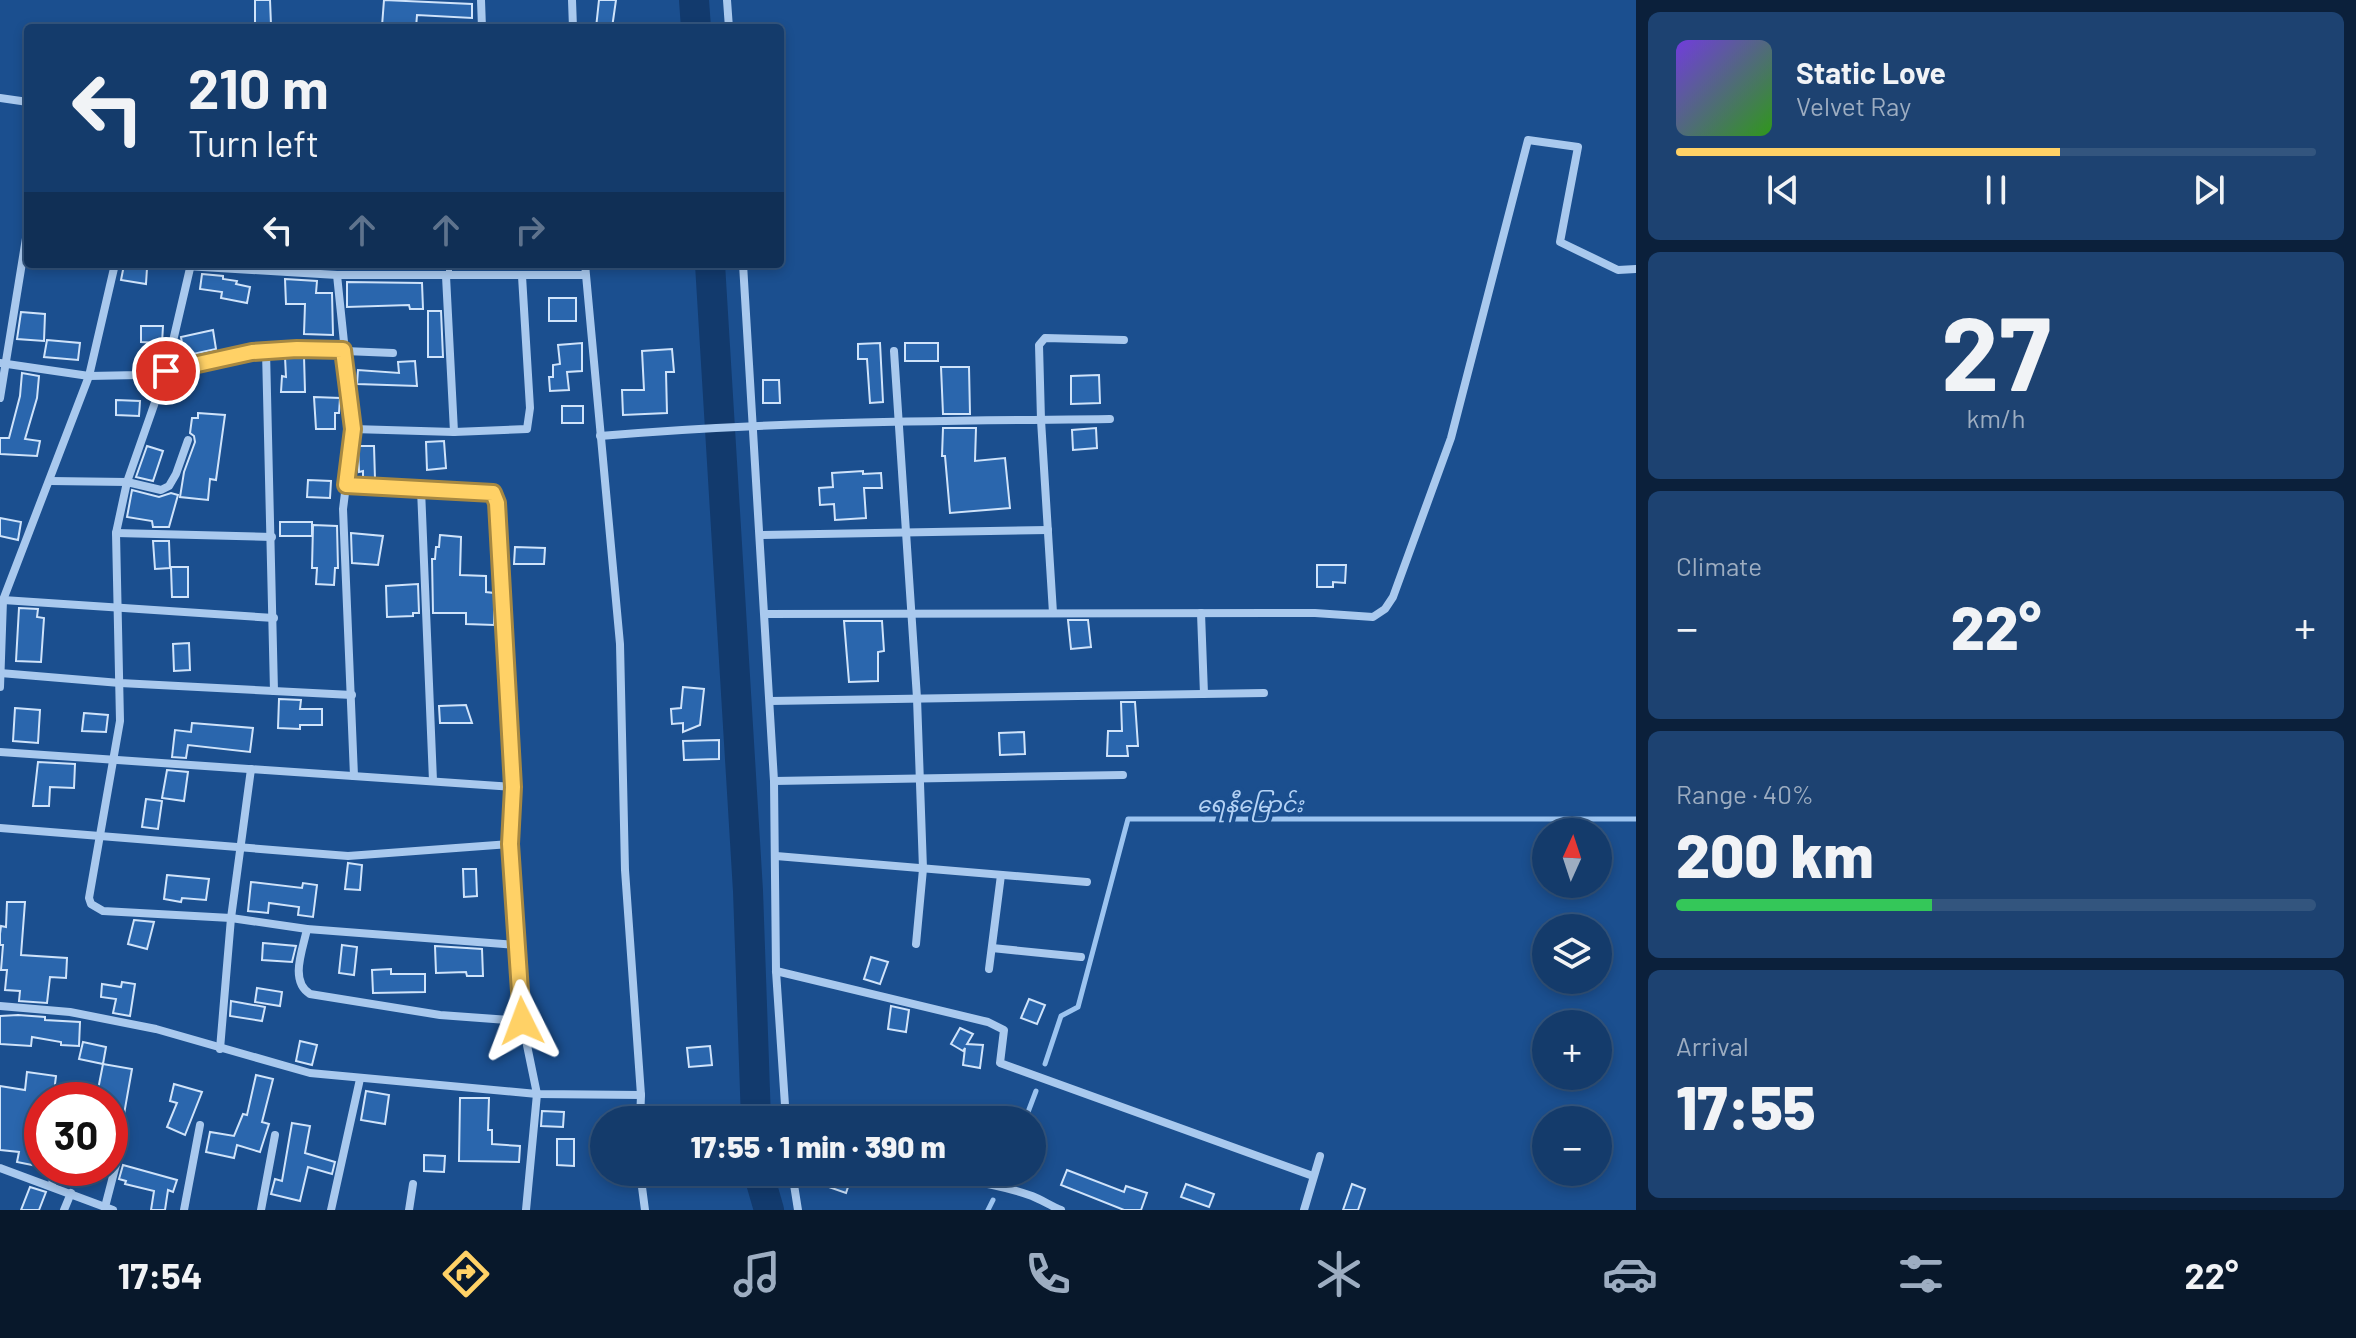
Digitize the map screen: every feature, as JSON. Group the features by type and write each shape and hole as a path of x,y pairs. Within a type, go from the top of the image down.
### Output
{"street":[{"path":"481,0 482,24"},
{"path":"572,0 573,24"},
{"path":"727,0 729,24"},
{"path":"0,98 24,101"},
{"path":"765,614 1315,613 1373,617 1385,609 1393,597 1451,438 1528,140 1578,147 1560,242 1618,270 1636,269"},
{"path":"0,398 2,364 24,247"},
{"path":"0,687 3,600 89,376 114,268"},
{"path":"189,268 166,371 127,482 116,533 115,607 120,721 89,898 94,907 103,911 231,918 307,929 517,945"},
{"path":"243,268 337,275 585,275"},
{"path":"492,268 492,276"},
{"path":"585,268 620,644 625,870 641,1106"},
{"path":"743,268 774,781 776,971 785,1106"},
{"path":"337,275 353,429 343,509 354,776"},
{"path":"447,276 454,432"},
{"path":"353,429 454,432 527,429 530,408 522,276"},
{"path":"1053,613 1039,345 1041,340 1124,340"},
{"path":"2,364 89,376 139,375 266,351 297,349 393,353"},
{"path":"266,351 274,691"},
{"path":"894,351 920,778 923,869 916,944"},
{"path":"600,436 753,425 1110,419"},
{"path":"51,481 127,482 161,490 169,486 188,440"},
{"path":"346,485 493,493 497,503 513,787 510,844 522,1021 537,1094 526,1210"},
{"path":"421,489 433,781"},
{"path":"761,535 1048,530"},
{"path":"116,533 272,537"},
{"path":"3,600 274,618"},
{"path":"1201,613 1204,694"},
{"path":"0,673 120,683 352,695"},
{"path":"770,701 1264,693"},
{"path":"0,752 513,787"},
{"path":"220,1049 231,918 251,769"},
{"path":"774,781 1123,775"},
{"path":"0,828 348,856 510,844"},
{"path":"776,856 1087,882"},
{"path":"989,969 1001,875"},
{"path":"307,929 298,980 300,989 310,994 440,1015 522,1021"},
{"path":"992,948 1081,957"},
{"path":"776,971 988,1022 1004,1030 1000,1063 1313,1176"},
{"path":"0,1006 70,1012 156,1029 310,1073 537,1094 641,1095"},
{"path":"331,1210 360,1079"},
{"path":"184,1210 200,1125"},
{"path":"261,1210 275,1135"},
{"path":"1304,1210 1320,1156"},
{"path":"0,1168 24,1176"},
{"path":"409,1210 413,1184"},
{"path":"52,1186 109,1209 114,1186"},
{"path":"642,1186 645,1210"},
{"path":"794,1186 798,1210"},
{"path":"992,1186 1036,1197 1042,1207 1061,1210"},
{"path":"64,1210 71,1193"}],"lane":[{"path":"447,276 448,268"}],"building":[{"path":"255,0 270,0 271,24 255,24"},
{"path":"384,0 472,4 472,18 417,15 416,24 382,24"},
{"path":"599,0 616,0 613,24 596,24"},
{"path":"123,268 147,268 146,284 121,280"},
{"path":"202,274 223,276 223,279 250,287 247,303 221,298 222,292 200,289"},
{"path":"285,279 317,281 316,293 332,293 333,335 304,334 305,304 286,304"},
{"path":"347,282 422,283 423,309 410,309 409,305 347,307"},
{"path":"549,298 576,298 576,321 549,321"},
{"path":"428,311 441,311 443,357 428,357"},
{"path":"21,312 45,314 44,341 17,339"},
{"path":"141,326 163,326 162,343 141,342"},
{"path":"213,330 216,349 184,356 181,337"},
{"path":"47,340 80,343 78,360 44,357"},
{"path":"582,343 582,371 567,372 569,390 550,391 549,377 553,377 553,365 560,364 558,345"},
{"path":"880,343 883,402 870,403 867,359 858,359 858,344"},
{"path":"905,343 938,343 938,361 905,361"},
{"path":"672,349 674,372 666,372 667,413 623,415 622,390 644,390 642,351"},
{"path":"304,356 305,392 281,392 282,376 286,377 285,357"},
{"path":"415,361 417,386 357,384 358,370 399,373 398,362"},
{"path":"941,367 969,367 970,414 943,414"},
{"path":"22,373 39,376 37,398 25,439 40,441 37,456 0,454 0,438 9,438 20,396"},
{"path":"1099,375 1100,403 1071,404 1071,376"},
{"path":"763,380 779,380 780,403 763,403"},
{"path":"314,397 340,398 339,413 335,413 335,429 316,429"},
{"path":"116,400 140,401 139,416 116,415"},
{"path":"562,406 583,406 583,423 562,423"},
{"path":"198,413 225,415 216,480 210,479 208,500 180,497 184,472 195,442 190,433 192,418 198,418"},
{"path":"943,428 976,428 975,461 1005,458 1010,508 950,513 945,456 942,456"},
{"path":"1096,428 1097,448 1073,450 1072,430"},
{"path":"444,441 446,468 427,470 426,442"},
{"path":"147,446 163,451 153,481 136,477"},
{"path":"358,446 374,446 375,479 363,479 363,471 359,472"},
{"path":"863,471 863,474 881,473 882,488 864,488 866,518 835,520 834,504 820,505 819,488 833,487 832,473"},
{"path":"308,480 331,481 330,498 307,497"},
{"path":"132,490 159,497 171,493 178,495 169,527 153,527 152,521 127,517"},
{"path":"0,518 21,522 18,540 0,536"},
{"path":"280,522 312,522 312,536 280,536"},
{"path":"313,525 337,526 338,568 335,568 334,585 316,584 317,568 312,568"},
{"path":"351,533 383,536 378,565 352,563"},
{"path":"440,535 461,537 460,575 486,576 486,592 494,593 494,625 466,624 466,613 433,613 432,559 435,559 436,547 439,547"},
{"path":"153,541 169,541 170,568 155,569"},
{"path":"515,547 545,548 544,564 514,564"},
{"path":"1317,565 1346,565 1345,583 1333,582 1333,587 1317,587"},
{"path":"171,567 188,567 188,597 172,597"},
{"path":"418,584 419,613 387,617 386,586"},
{"path":"19,608 38,609 37,617 44,618 41,662 16,661"},
{"path":"1068,620 1088,620 1091,647 1071,649"},
{"path":"844,621 882,621 884,651 878,652 878,681 849,682"},
{"path":"189,643 190,670 174,671 173,644"},
{"path":"683,687 704,689 700,725 683,732 683,723 672,724 671,709 681,708"},
{"path":"279,699 301,700 300,709 322,709 322,725 300,725 300,729 278,728"},
{"path":"1121,702 1135,702 1138,746 1127,746 1128,756 1107,756 1108,731 1122,731"},
{"path":"466,705 472,723 440,723 439,706"},
{"path":"15,708 40,710 38,743 13,741"},
{"path":"84,713 108,715 106,732 82,731"},
{"path":"192,723 253,728 250,752 188,745 186,758 172,757 175,730 191,732"},
{"path":"1024,732 1025,754 1000,755 999,733"},
{"path":"719,740 719,759 684,760 683,741"},
{"path":"38,762 75,764 74,788 50,787 49,806 33,806"},
{"path":"167,770 188,772 184,801 162,798"},
{"path":"146,799 162,801 158,829 142,827"},
{"path":"348,863 362,865 360,890 345,889"},
{"path":"463,869 476,869 477,896 464,897"},
{"path":"167,875 209,879 206,900 182,898 181,902 164,899"},
{"path":"251,882 302,888 303,883 317,885 313,917 298,915 299,907 269,903 268,913 248,911"},
{"path":"7,902 25,902 21,955 67,958 66,978 50,977 47,1003 19,1001 20,991 5,990 7,970 1,970 3,945 0,945 0,934 1,926 6,927"},
{"path":"134,920 154,922 147,949 128,944"},
{"path":"263,943 296,946 292,962 262,960"},
{"path":"342,945 357,947 354,975 339,973"},
{"path":"435,946 482,949 483,976 467,976 466,972 436,973"},
{"path":"871,957 888,962 880,984 864,979"},
{"path":"391,969 391,974 425,974 425,992 373,993 372,970"},
{"path":"122,982 135,984 130,1016 113,1013 116,999 101,997 102,984 121,987"},
{"path":"257,988 282,992 280,1006 255,1002"},
{"path":"1029,999 1045,1005 1037,1024 1021,1018"},
{"path":"231,1001 265,1007 262,1021 230,1016"},
{"path":"891,1006 909,1010 906,1032 888,1029"},
{"path":"0,1016 80,1022 79,1046 61,1045 61,1042 32,1037 31,1046 0,1044"},
{"path":"960,1028 973,1034 967,1044 983,1045 980,1068 963,1065 965,1048 963,1051 951,1044"},
{"path":"300,1041 317,1045 312,1065 296,1061"},
{"path":"83,1042 106,1047 103,1064 79,1059"},
{"path":"710,1046 712,1065 689,1067 687,1048"},
{"path":"103,1064 132,1069 128,1092 128,1082 100,1082"},
{"path":"27,1072 56,1076 55,1082 26,1082"},
{"path":"256,1075 273,1079 262,1122 269,1124 260,1152 237,1145 234,1158 206,1152 210,1132 234,1136 243,1114 247,1115"},
{"path":"174,1084 202,1092 185,1135 167,1127 177,1103 170,1101"},
{"path":"0,1086 24,1090 24,1163 17,1162 19,1152 0,1150"},
{"path":"366,1091 389,1095 385,1124 361,1120"},
{"path":"460,1098 489,1098 488,1130 492,1130 492,1144 520,1146 519,1162 459,1161"},
{"path":"542,1111 564,1112 563,1127 541,1126"},
{"path":"292,1123 310,1126 305,1153 335,1162 332,1174 308,1167 300,1201 271,1194 275,1179 282,1181"},
{"path":"557,1139 574,1139 574,1166 557,1165"},
{"path":"424,1155 445,1156 444,1172 424,1171"},
{"path":"128,1166 177,1180 173,1192 168,1190 165,1210 151,1210 154,1191 128,1185"},
{"path":"1067,1170 1124,1192 1126,1186 1147,1193 1141,1210 1124,1210 1061,1185"},
{"path":"1186,1184 1214,1194 1209,1207 1181,1197"},
{"path":"1352,1184 1365,1189 1358,1210 1343,1210"},
{"path":"826,1186 848,1186 846,1193"},
{"path":"30,1187 46,1192 39,1210 21,1210"}],"waterway":[{"path":"694,0 696,24"},
{"path":"710,268 748,891 756,1106"},
{"name":"ရေနီမြောင်း","path":"1045,1064 1061,1016 1078,1007 1128,819 1636,819"},
{"name":"ရေနီမြောင်း","path":"1030,1106 1036,1091"},
{"path":"762,1186 769,1210"},
{"name":"ရေနီမြောင်း","path":"988,1210 993,1200"}],"route":[{"path":"166,371 252,352 343,350 353,429 346,485 493,493 497,503 513,787 510,844 522,1021"}]}
